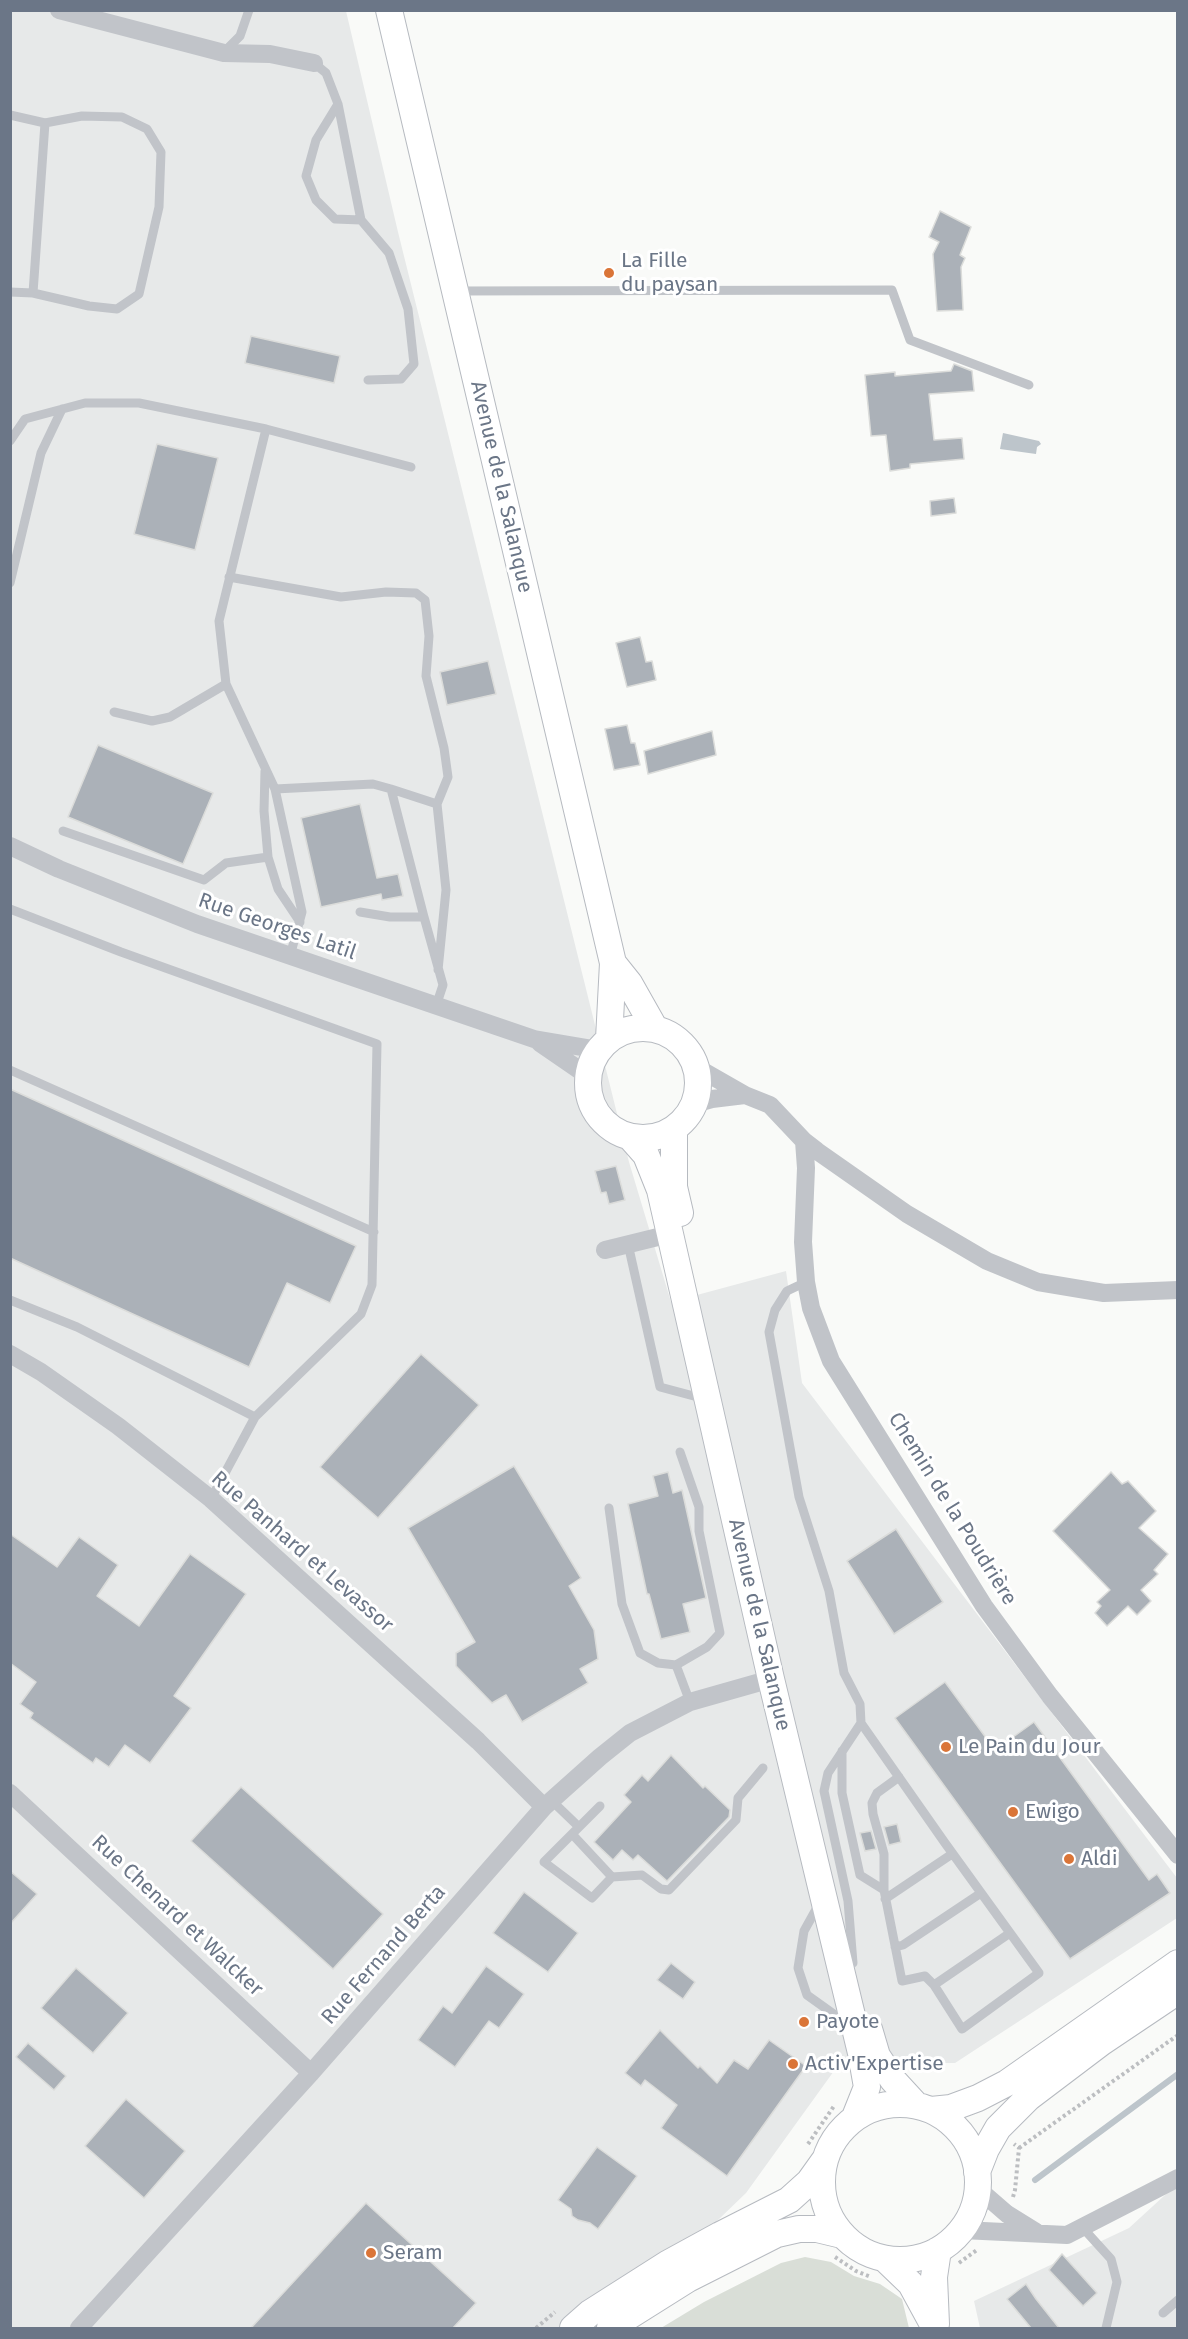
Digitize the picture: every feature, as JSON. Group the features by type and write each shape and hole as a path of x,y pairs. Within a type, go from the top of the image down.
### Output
{"main road":[{"name":"Avenue de la Salanque","path":"389,10 613,963"},
{"path":"613,963 629,983 655,1029"},
{"path":"604,1045 613,963"},
{"path":"639,1028 655,1029 669,1034 690,1054 696,1067 698,1086 694,1104 686,1119 674,1130 645,1139 631,1138 615,1132 593,1108 588,1092 588,1076 592,1062 604,1045 623,1032 639,1028"},
{"name":"Avenue de la Salanque","path":"674,1130 674,1187 772,1624 853,1963 877,2056 893,2080 923,2108"},
{"name":"Avenue de la Salanque","path":"631,1138 646,1155 660,1190 867,2087"},
{"path":"566,2318 590,2313 667,2264 789,2200 809,2182 814,2156 831,2144 855,2117 874,2108 895,2104 923,2108 951,2108 978,2098 1007,2083 1178,1963"},
{"path":"814,2156 828,2213 842,2235 862,2250 885,2259 903,2260 921,2257 938,2250 962,2230 972,2210 977,2180 986,2149 998,2128 1028,2098 1102,2042 1178,1991"},
{"path":"855,2117 867,2087"},
{"path":"923,2108 953,2125 969,2146 977,2180"},
{"path":"610,2328 688,2278 777,2234 799,2229 817,2229 842,2235"},
{"path":"935,2328 934,2277 938,2250"},
{"path":"885,2259 911,2284 935,2328"}],"street":[{"path":"59,10 224,53 270,54 314,63"},
{"name":"Rue Georges Latil","path":"10,846 59,869 187,920 534,1039 604,1045"},
{"name":"Rue Georges Latil","path":"534,1039 588,1076"},
{"path":"696,1067 745,1095 770,1105 804,1141 907,1214 987,1261 1038,1282 1104,1293 1178,1290"},
{"path":"694,1104 745,1095"},
{"name":"Chemin de la Poudrière","path":"804,1141 806,1168 803,1242 806,1282 810,1308 831,1361 984,1606 1050,1696 1178,1855"},
{"path":"605,1250 670,1234"},
{"name":"Rue Panhard et Levassor","path":"10,1354 41,1372 118,1426 211,1499 548,1804"},
{"name":"Rue Fernand Berta","path":"79,2328 311,2073 548,1804 630,1733 690,1702 771,1679"},
{"name":"Rue Chenard et Walcker","path":"10,1793 311,2073"},
{"path":"962,2230 1066,2235 1178,2178"},
{"path":"977,2180 1007,2214 1037,2233"}],"lane":[{"path":"224,53 240,36 249,10"},
{"path":"314,63 326,73 338,104 361,220 389,253 408,309 414,364 401,378 368,380"},
{"path":"338,104 316,140 306,176 316,201 335,219 361,220"},
{"path":"10,115 45,123 82,116 122,117 147,129 161,152 159,207 139,294 117,309 90,306 33,293 10,292"},
{"path":"33,293 45,123"},
{"path":"455,291 892,290 910,340 1029,385"},
{"path":"10,441 25,419 85,403 139,403 266,429 411,466"},
{"path":"10,583 41,453 62,409"},
{"path":"266,429 219,621 226,684 275,789 302,912 290,956"},
{"path":"229,577 341,597 386,592 416,593 425,600 429,636 426,676 444,748 448,777 437,804 446,890 438,970"},
{"path":"114,712 152,721 170,717 226,684"},
{"path":"265,767 264,811 268,857 278,889 300,922"},
{"path":"275,789 373,784 437,804"},
{"path":"392,789 443,985 436,1006"},
{"path":"63,831 204,880 226,863 268,857"},
{"path":"10,909 121,952 377,1044 372,1285 361,1314 255,1417 211,1499"},
{"path":"360,912 390,917 424,917"},
{"path":"10,1070 374,1232"},
{"path":"628,1244 660,1387 708,1399"},
{"path":"806,1282 787,1291 775,1310 769,1332 799,1497 829,1591 844,1673 860,1704 861,1723 899,1777 952,1854 1039,1973 962,2029 934,1985 925,1976 902,1981 884,1894 884,1854 872,1803 877,1793 899,1777"},
{"path":"10,1300 77,1327 255,1417"},
{"path":"609,1508 622,1604 640,1653 658,1662 676,1665 707,1647 720,1633 699,1531 699,1507 680,1452"},
{"path":"676,1665 690,1702"},
{"path":"853,1963 848,1901 824,1791 828,1773 861,1723"},
{"path":"842,1751 842,1793 860,1875 884,1894"},
{"path":"600,1806 544,1862 592,1898 612,1877 642,1875 661,1889 669,1890 736,1820 738,1798 763,1768"},
{"path":"548,1804 575,1831 612,1877"},
{"path":"884,1894 952,1854"},
{"path":"895,1947 903,1945 981,1893"},
{"path":"823,1897 804,1931 798,1968 807,1995 855,2029"},
{"path":"934,1985 1010,1933"},
{"path":"1082,2227 1111,2259 1117,2282 1106,2328"},
{"path":"1163,2313 1178,2300"}],"path":[{"path":"1019,2148 1178,2035"},
{"path":"814,2156 834,2106 867,2087"},
{"path":"536,2328 566,2318"}],"shaded area":[{"path":"11,11 346,11 398,232 629,1162 671,1302 786,1271 802,1383 1177,1878 1177,1918 955,2063 839,2064 746,2193 606,2328 11,2328"},
{"path":"1003,433 1039,441 1041,444 1037,447 1036,454 1000,449"},
{"path":"1177,2184 1177,2328 980,2328 974,2301 1129,2228"},
{"path":"805,2257 831,2262 854,2276 880,2284 902,2299 909,2328 661,2328 704,2302 781,2263"}],"building":[{"path":"940,211 971,227 960,255 965,258 961,267 963,310 937,311 933,254 939,242 929,237"},
{"path":"251,336 340,356 334,383 245,363"},
{"path":"954,364 972,371 974,391 929,394 934,440 962,438 964,459 910,464 910,468 890,471 886,435 871,436 865,375 895,372 895,376 951,371"},
{"path":"157,444 218,458 195,550 134,534"},
{"path":"954,498 956,513 931,516 930,501"},
{"path":"640,637 646,662 652,661 656,680 627,687 616,643"},
{"path":"488,661 496,694 447,705 440,672"},
{"path":"627,725 631,743 635,743 640,765 614,770 605,729"},
{"path":"712,731 716,755 648,774 644,751"},
{"path":"98,745 213,793 183,864 68,817"},
{"path":"360,804 377,878 398,874 403,896 382,900 381,894 321,907 301,818"},
{"path":"10,1089 356,1246 330,1303 287,1283 249,1367 10,1258"},
{"path":"616,1166 625,1200 609,1204 606,1192 601,1193 595,1171"},
{"path":"421,1354 479,1405 378,1518 320,1467"},
{"path":"514,1466 581,1578 569,1586 594,1630 598,1659 580,1669 588,1683 522,1722 506,1695 492,1703 456,1666 456,1653 475,1642 408,1528"},
{"path":"668,1472 673,1493 682,1490 706,1598 683,1604 690,1632 661,1639 649,1594 647,1594 628,1504 658,1496 653,1476"},
{"path":"1111,1472 1122,1484 1128,1481 1156,1511 1139,1528 1168,1554 1154,1570 1158,1574 1141,1590 1151,1601 1137,1615 1128,1606 1107,1626 1095,1613 1101,1606 1097,1602 1110,1590 1053,1531"},
{"path":"896,1529 943,1602 894,1634 847,1561"},
{"path":"10,1534 57,1567 79,1537 118,1565 97,1596 139,1626 190,1554 246,1594 174,1696 191,1708 150,1763 125,1745 109,1767 96,1758 93,1763 30,1718 33,1713 20,1704 36,1682 10,1663"},
{"path":"945,1682 995,1750 1034,1722 1149,1880 1157,1874 1170,1893 1070,1959 895,1718"},
{"path":"671,1755 703,1788 705,1786 730,1810 729,1817 667,1881 638,1855 633,1860 622,1850 613,1860 594,1842 631,1802 624,1795 642,1775 648,1781"},
{"path":"241,1787 383,1914 333,1969 191,1841"},
{"path":"897,1824 901,1842 889,1845 884,1827"},
{"path":"871,1831 876,1849 865,1851 860,1833"},
{"path":"10,1871 37,1894 10,1924"},
{"path":"524,1892 578,1933 548,1972 493,1933"},
{"path":"671,1963 695,1982 683,1999 657,1980"},
{"path":"486,1966 524,1994 499,2028 489,2021 455,2067 418,2040 443,2006 452,2013"},
{"path":"76,1968 128,2013 93,2053 41,2008"},
{"path":"660,2030 698,2068 700,2066 717,2083 734,2060 748,2069 769,2040 806,2066 727,2176 661,2128 677,2105 645,2080 641,2086 625,2073"},
{"path":"28,2043 66,2076 54,2090 16,2057"},
{"path":"126,2099 185,2151 144,2198 85,2146"},
{"path":"597,2147 637,2176 598,2229 572,2216 571,2209 558,2200"},
{"name":"Seram","path":"366,2203 476,2303 453,2328 251,2328"},
{"path":"1062,2254 1097,2293 1083,2306 1049,2270"},
{"path":"1026,2284 1059,2328 1031,2328 1007,2299"}],"waterway":[{"path":"1035,2180 1178,2074"}],"place":[{"name":"La Fille du paysan","path":"609,273"},
{"name":"Le Pain du Jour","path":"946,1747"},
{"name":"Ewigo","path":"1013,1812"},
{"name":"Aldi","path":"1069,1859"},
{"name":"Payote","path":"804,2022"},
{"name":"Activ'Expertise","path":"793,2064"},
{"name":"Seram","path":"371,2253"}]}
